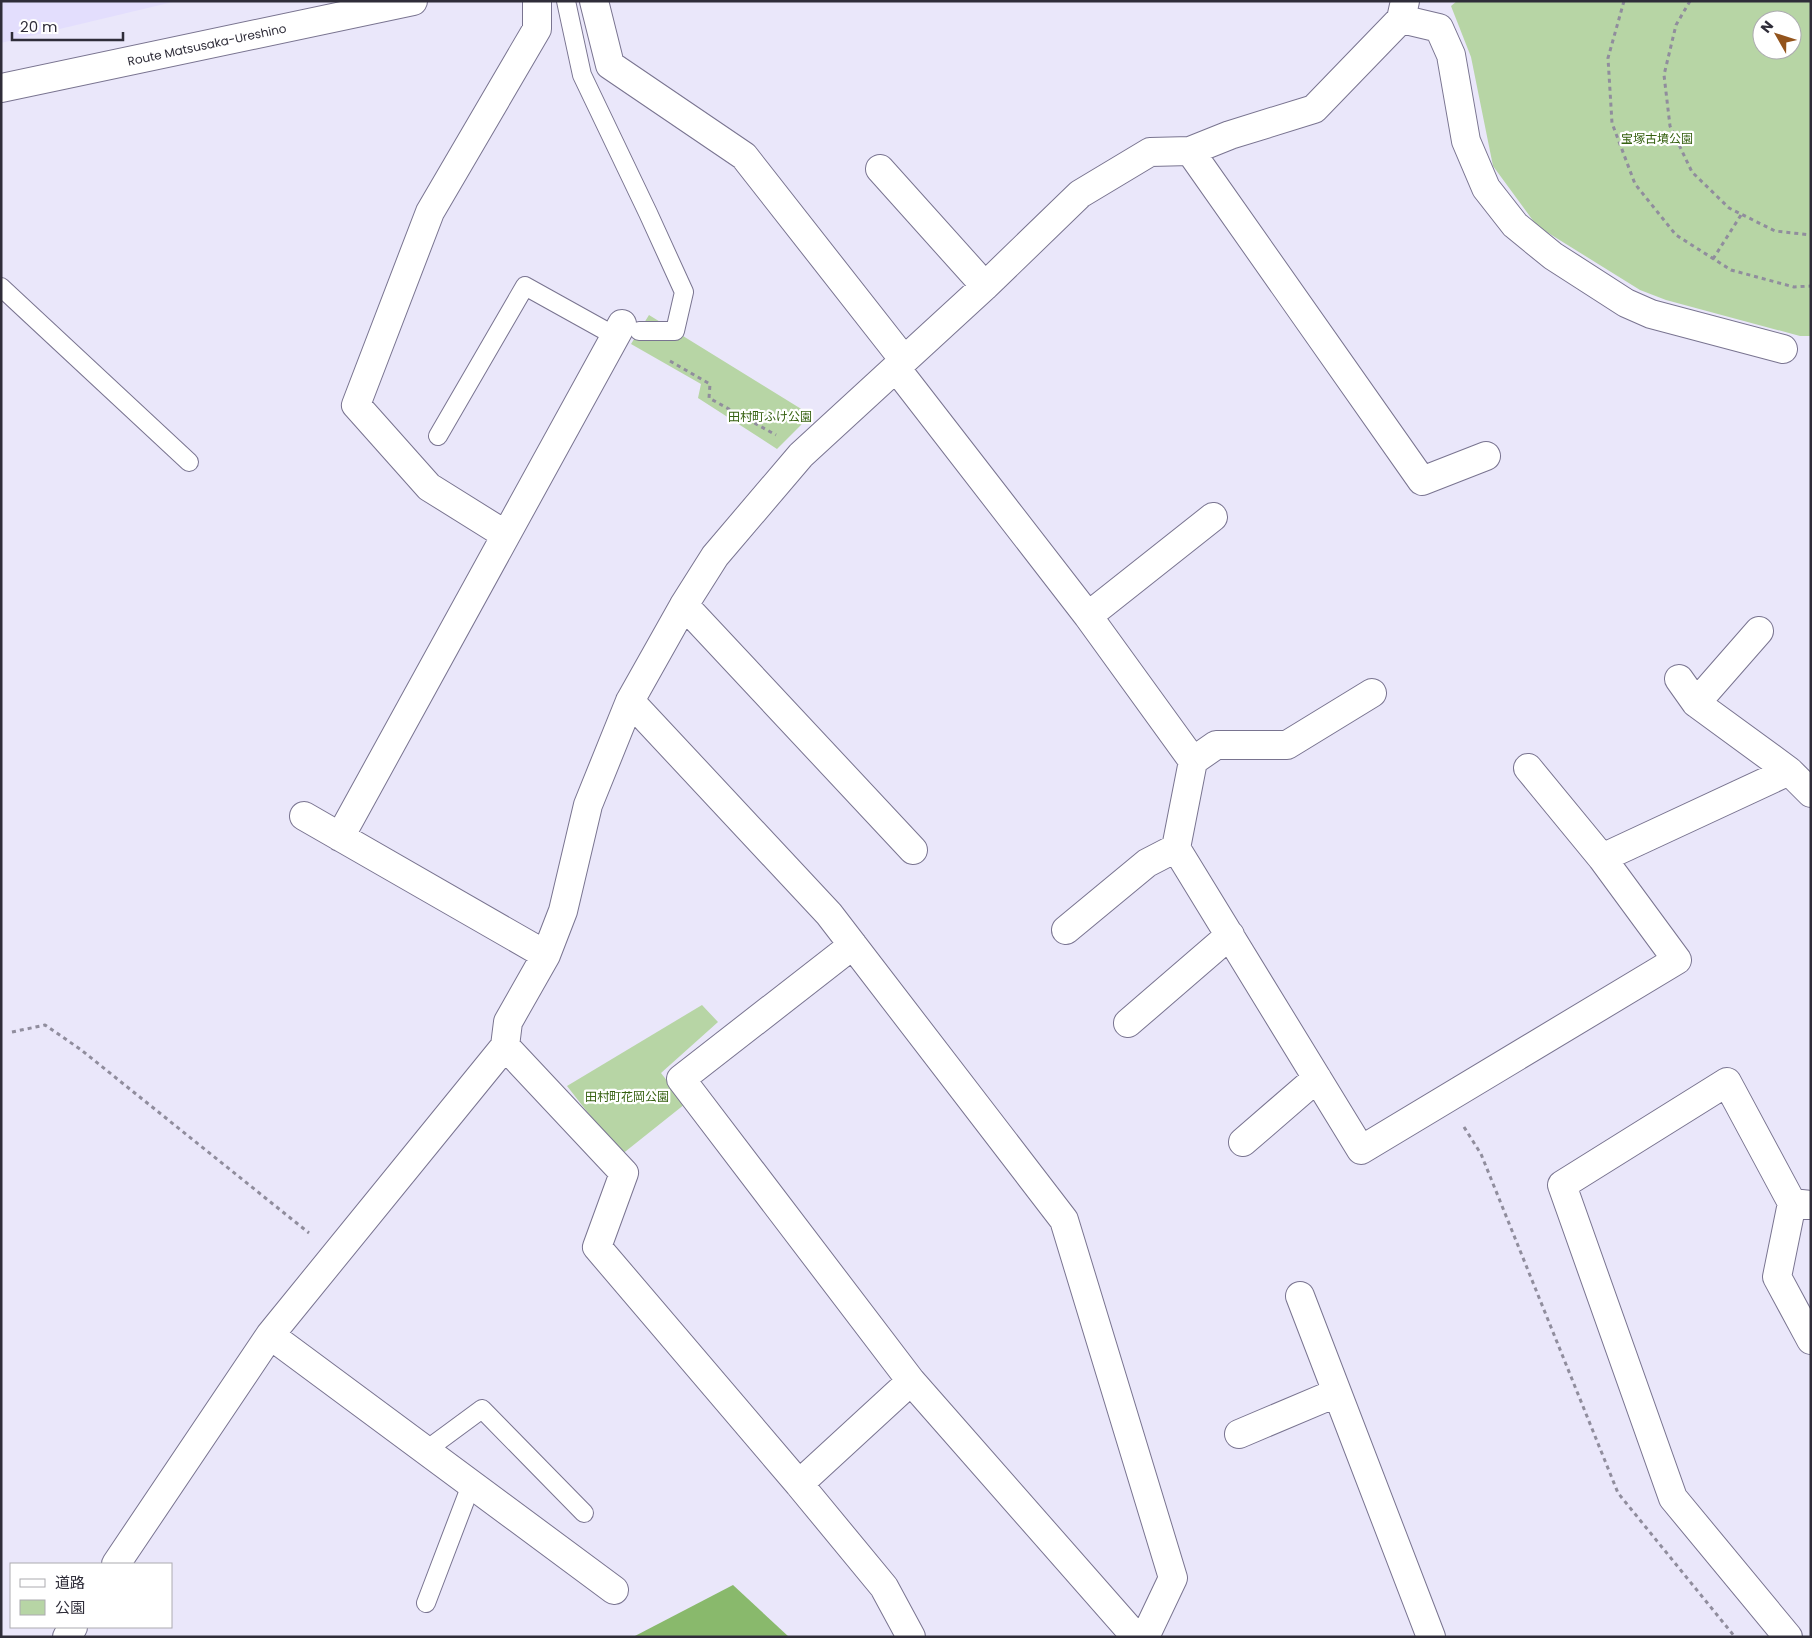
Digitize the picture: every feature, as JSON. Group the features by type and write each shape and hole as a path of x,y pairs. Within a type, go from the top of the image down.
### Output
{"street":[{"name":"Route Matsusaka-Ureshino","path":"1,88 413,1"},
{"path":"506,535 429,487 356,405 430,212 537,28 536,1"},
{"path":"594,1 610,65 744,156 1194,761"},
{"path":"117,1563 270,1335 505,1046 508,1022 546,955 562,911 588,805 630,701 684,605 715,556 801,455 985,286 1080,194 1150,152 1190,151 1230,135 1314,109 1403,10 1439,28 1451,55 1466,140 1486,188 1515,225 1553,256 1626,303 1651,314 1783,349"},
{"path":"1190,151 1422,481 1486,456"},
{"path":"880,169 985,286"},
{"path":"340,838 506,535 625,330"},
{"path":"1088,616 1213,517"},
{"path":"684,605 912,850"},
{"path":"1696,703 1759,631"},
{"path":"1679,679 1696,703 1789,771 1811,793"},
{"path":"1372,693 1287,745 1216,745 1194,761 1176,848 1361,1150 1677,960 1602,858 1528,768"},
{"path":"630,701 829,914 1064,1220 1173,1578 1144,1637"},
{"path":"1602,858 1789,771"},
{"path":"304,816 546,955"},
{"path":"1066,930 1147,863 1176,848"},
{"path":"1128,1023 1230,935"},
{"path":"853,945 681,1079 911,1381 1136,1637"},
{"path":"505,1046 624,1173 597,1247 884,1587 911,1637"},
{"path":"1243,1142 1317,1078"},
{"path":"1788,1637 1673,1498 1562,1185 1727,1082 1801,1204 1776,1277 1811,1340"},
{"path":"1300,1296 1431,1637"},
{"path":"270,1335 614,1590"},
{"path":"799,1484 911,1381"},
{"path":"1239,1434 1336,1393"}],"lane":[{"path":"438,436 525,286 625,330 675,331 684,292 582,76 566,1"},
{"path":"1,287 189,462"},
{"path":"425,1451 482,1409 584,1513"},
{"path":"426,1603 471,1485"}],"path":[{"path":"1624,1 1608,58 1612,123 1635,184 1676,235 1731,270 1794,287 1811,286"},
{"path":"1690,1 1676,25 1664,75 1670,126 1692,172 1728,208 1775,231 1811,236"},
{"path":"1713,259 1742,215"},
{"path":"625,330 649,348 710,384 709,398 786,441 801,455"},
{"path":"12,1032 45,1025 80,1049 310,1234"},
{"path":"1447,1099 1481,1154 1618,1493 1735,1637"}],"shaded area":[{"path":"1,1 177,1 1,43"}],"green space":[{"name":"宝塚古墳公園","path":"1457,1 1811,1 1811,336 1800,336 1666,300 1640,290 1537,226 1493,166 1471,57 1451,6"},
{"name":"田村町ふけ公園","path":"649,315 811,415 777,449 698,398 701,384 631,344"},
{"name":"田村町花岡公園","path":"702,1005 718,1022 661,1073 685,1104 621,1155 567,1086"},
{"path":"733,1585 789,1637 633,1637"}]}
